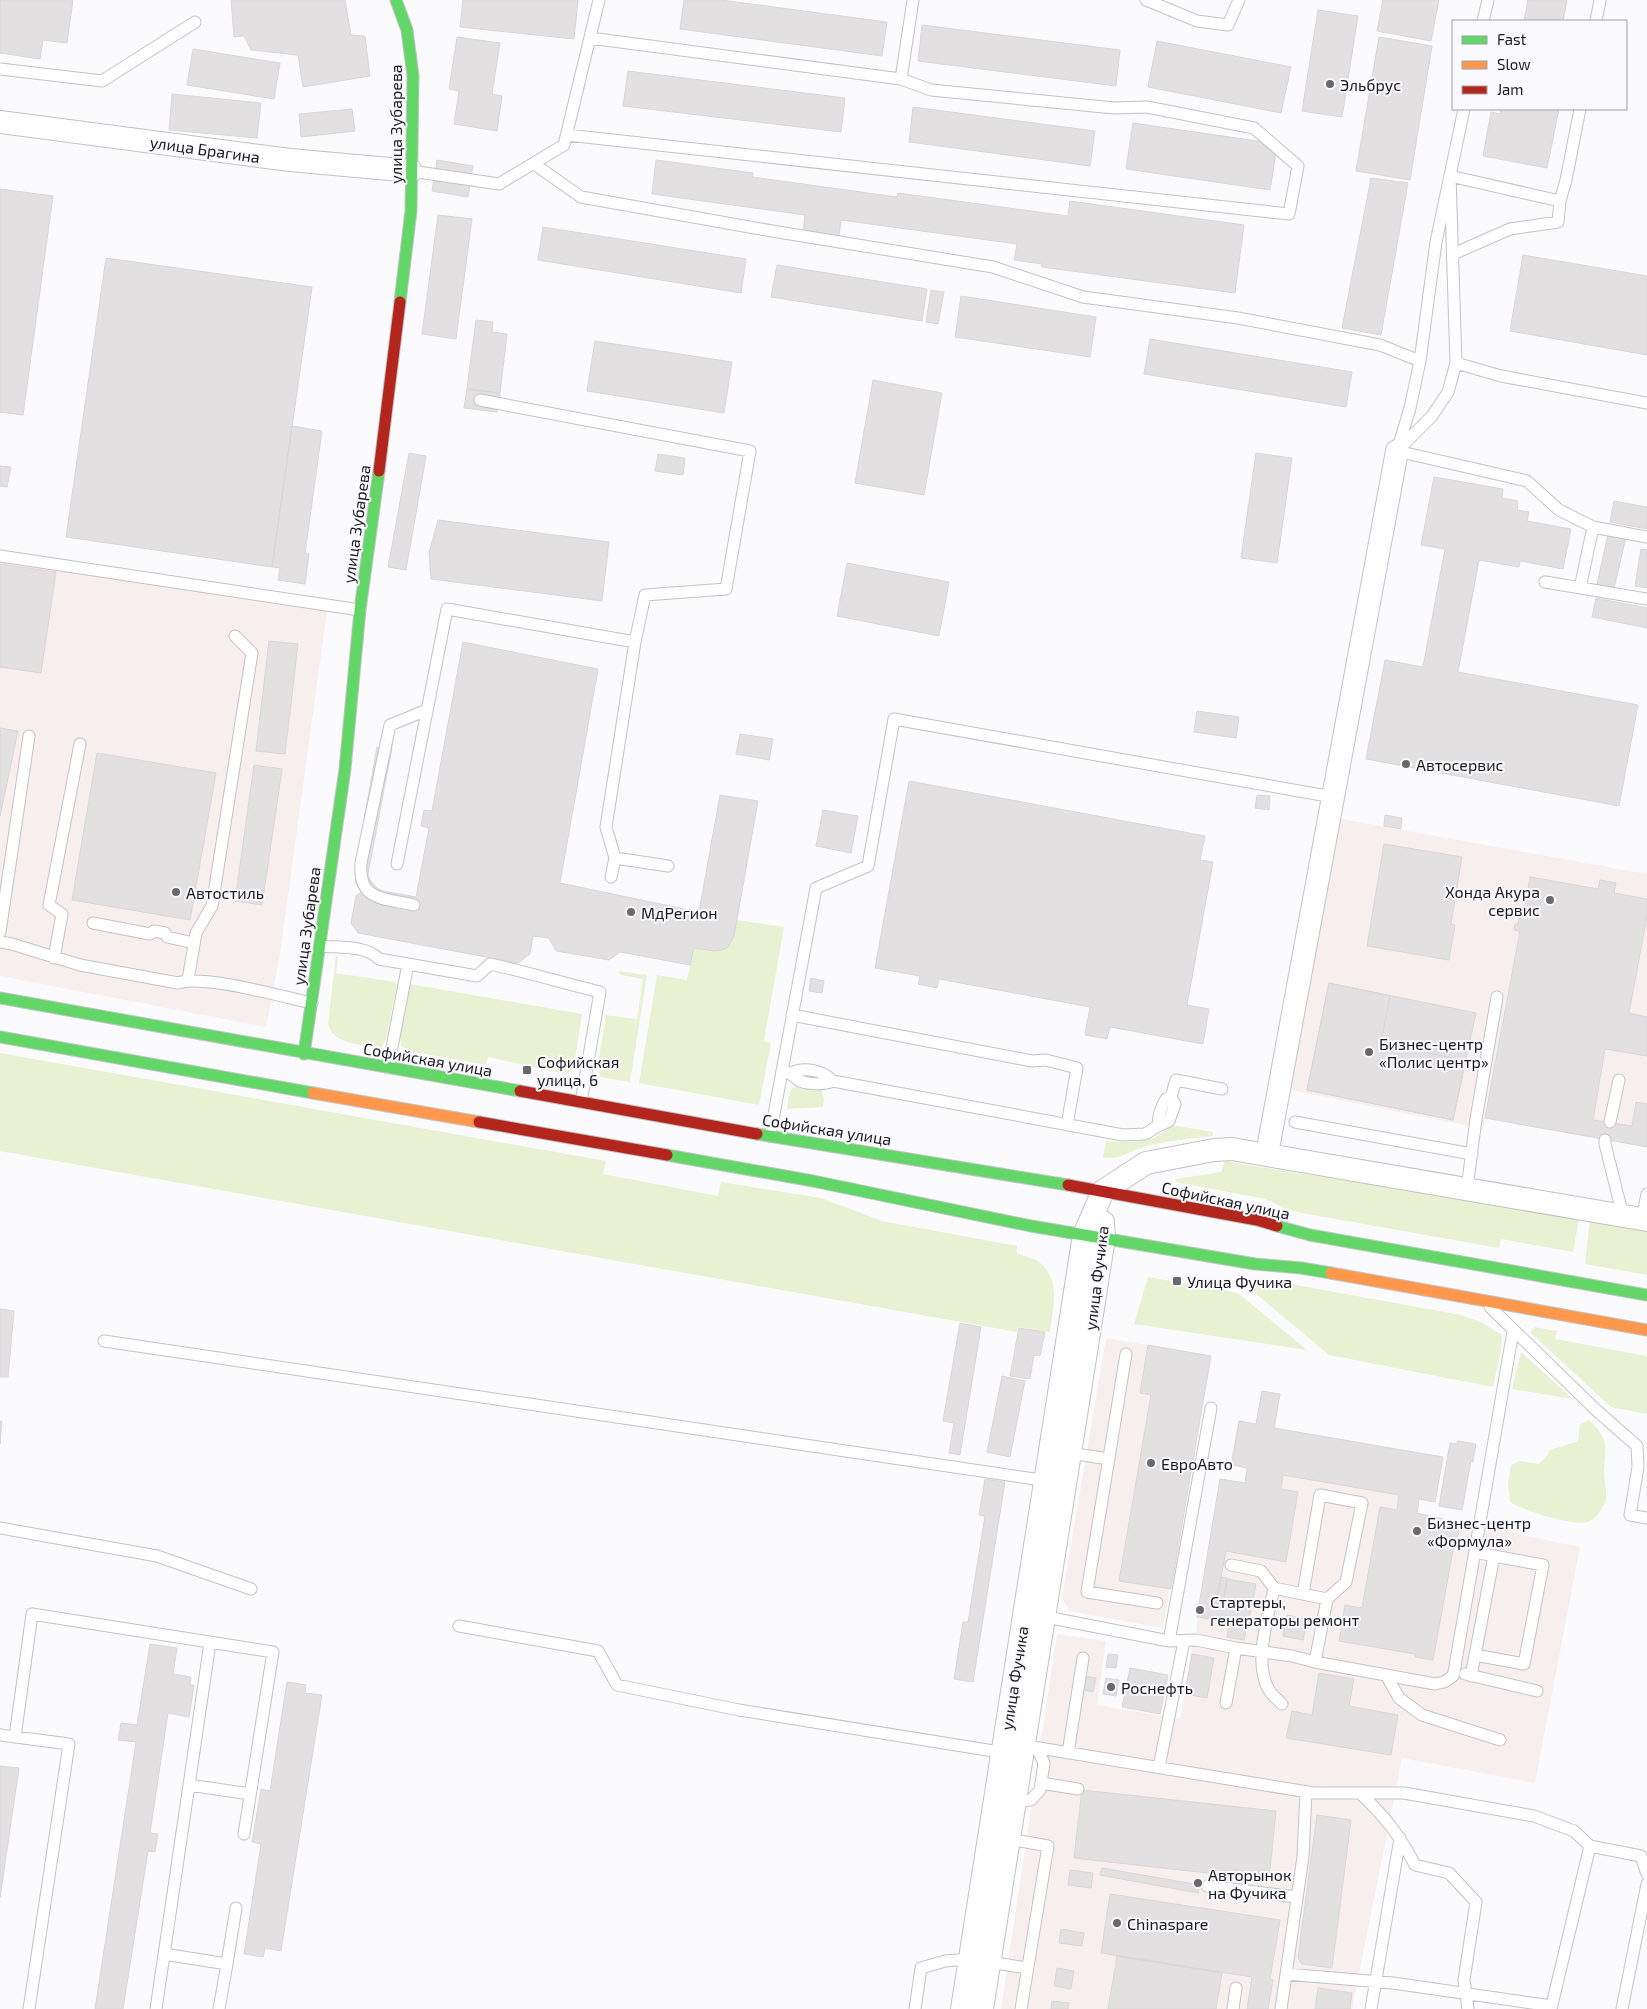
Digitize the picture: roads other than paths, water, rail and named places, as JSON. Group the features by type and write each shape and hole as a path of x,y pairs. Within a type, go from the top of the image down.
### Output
{"main road":[{"name":"улица Зубарева","path":"304,1054 345,769 360,610 390,388 411,212 413,76 407,30 396,0"},
{"name":"Софийская улица","path":"0,998 770,1136 1103,1191 1256,1220 1310,1234 1647,1295"},
{"path":"0,1037 813,1182 1031,1226 1255,1264 1301,1268 1647,1330"}],"street":[{"name":"улица Брагина","path":"0,122 290,160 411,171"},
{"path":"1267,1154 1397,451"},
{"path":"1103,1191 1146,1163 1169,1157 1232,1149 1637,1218"},
{"name":"улица Фучика","path":"982,2009 980,1961 1018,1749 1034,1615 1103,1191"},
{"name":"улица Фучика","path":"1055,1482 1070,1453 1094,1237"},
{"name":"улица Фучика","path":"962,2009 980,1961 1009,1839 1015,1802 1018,1749"}],"lane":[{"path":"411,171 499,184 564,145 599,0"},
{"path":"901,79 913,0"},
{"path":"1146,0 1197,21 1228,25 1238,0"},
{"path":"1483,20 1488,0"},
{"path":"1596,20 1600,0"},
{"path":"0,69 102,81 195,22"},
{"path":"567,135 1289,214 1298,166 1254,128 1147,107 1114,108 931,90 901,79 590,38"},
{"path":"1397,451 1410,408 1420,361 1436,242 1464,110"},
{"path":"1453,254 1510,228 1558,222 1560,201 1580,110"},
{"path":"537,166 581,197 772,232 993,266 1083,297 1238,318 1380,345 1420,361"},
{"path":"1450,176 1560,201"},
{"path":"1397,451 1432,416 1448,392 1456,363 1450,176"},
{"path":"1456,363 1501,376 1647,403"},
{"path":"480,400 750,451 726,589 645,595 635,642 606,827 615,858 611,877"},
{"path":"1397,451 1527,481 1559,510 1593,527 1647,537"},
{"path":"1580,588 1593,527"},
{"path":"0,556 360,610"},
{"path":"1545,582 1647,599"},
{"path":"397,864 447,608 635,642"},
{"path":"188,980 196,933 212,906 252,653 235,636"},
{"path":"414,905 374,896 366,890 360,876 361,863 390,725 427,710"},
{"path":"770,1136 787,1072 792,1015 816,888 868,866 894,720 1333,796"},
{"path":"0,932 2,898 28,736"},
{"path":"54,958 62,914 49,905 80,744"},
{"path":"615,858 668,866"},
{"path":"93,923 150,934 154,931 165,933 167,937 194,942"},
{"path":"0,942 80,965 178,983 188,980 219,983 312,1003"},
{"path":"320,946 372,952 379,959 477,976 490,964 600,992 581,1102"},
{"path":"388,1068 408,964"},
{"path":"1467,1189 1476,1119 1498,997"},
{"path":"792,1015 1032,1061 1046,1060 1077,1068 1067,1125"},
{"path":"787,1072 798,1080 824,1085 833,1081 1110,1133 1136,1135 1152,1131 1158,1126 1162,1105 1166,1099 1171,1097 1176,1080 1222,1089"},
{"path":"1610,1122 1619,1080"},
{"path":"1295,1122 1472,1154"},
{"path":"1606,1140 1605,1144 1637,1218"},
{"path":"1637,1218 1647,1194"},
{"path":"1483,1301 1637,1446 1643,1468 1630,1515 1647,1518"},
{"path":"1034,1615 1169,1641 1196,1640 1292,1656 1435,1684 1444,1682 1453,1676 1454,1672 1513,1331"},
{"path":"104,1342 1055,1482"},
{"path":"1126,1354 1086,1592 1157,1603"},
{"path":"1169,1641 1211,1408"},
{"path":"1070,1453 1109,1459"},
{"path":"1303,1594 1320,1496 1362,1503 1346,1582 1328,1599 1315,1662"},
{"path":"0,1528 157,1556 251,1589"},
{"path":"1475,1552 1543,1565 1524,1664 1475,1654"},
{"path":"1471,1676 1494,1556"},
{"path":"1231,1565 1261,1571 1274,1588 1328,1599"},
{"path":"1274,1588 1262,1651 1262,1667 1269,1689 1282,1704"},
{"path":"15,1737 32,1614 274,1652 244,1834"},
{"path":"459,1626 598,1651 617,1686 739,1710 1018,1749 1068,1753 1159,1766 1306,1792 1404,1792 1534,1816 1574,1831 1590,1846 1641,1856 1647,1874"},
{"path":"1159,1766 1184,1641"},
{"path":"156,2009 210,1643"},
{"path":"1226,1703 1236,1648"},
{"path":"1068,1753 1084,1658"},
{"path":"1454,1672 1537,1691"},
{"path":"1386,1675 1399,1698 1422,1715 1500,1740"},
{"path":"0,1735 69,1744 29,2009"},
{"path":"1015,1802 1031,1800 1040,1790 1044,1763 1018,1749"},
{"path":"1041,1783 1078,1789"},
{"path":"189,1785 250,1794"},
{"path":"1281,2009 1303,1857 1306,1792"},
{"path":"1360,1793 1385,1817 1400,1838 1415,1865 1449,1873 1476,1902 1464,1980 1468,2009"},
{"path":"1371,2009 1400,1838"},
{"path":"1009,1839 1048,1846 1020,2009"},
{"path":"1286,1974 1375,1981 1552,2008 1590,1846"},
{"path":"1622,2009 1647,1884"},
{"path":"1206,1886 1297,1897"},
{"path":"219,2009 236,1908"},
{"path":"164,1954 227,1964"},
{"path":"915,2009 921,1968 945,1961 980,1961 1027,1968"},
{"path":"1233,2009 1236,1988"}],"place":[{"name":"Эльбрус","path":"1330,84"},
{"name":"Автосервис","path":"1406,764"},
{"name":"Автостиль","path":"176,892"},
{"name":"Хонда Акура сервис","path":"1550,900"},
{"name":"МдРегион","path":"631,912"},
{"name":"Бизнес-центр «Полис центр»","path":"1369,1052"},
{"name":"Софийская улица, 6","path":"527,1070"},
{"name":"Улица Фучика","path":"1177,1281"},
{"name":"ЕвроАвто","path":"1151,1463"},
{"name":"Бизнес-центр «Формула»","path":"1417,1531"},
{"name":"Стартеры, генераторы ремонт","path":"1200,1610"},
{"name":"Роснефть","path":"1111,1687"},
{"name":"Авторынок на Фучика","path":"1198,1883"},
{"name":"Chinaspare","path":"1117,1923"}]}
